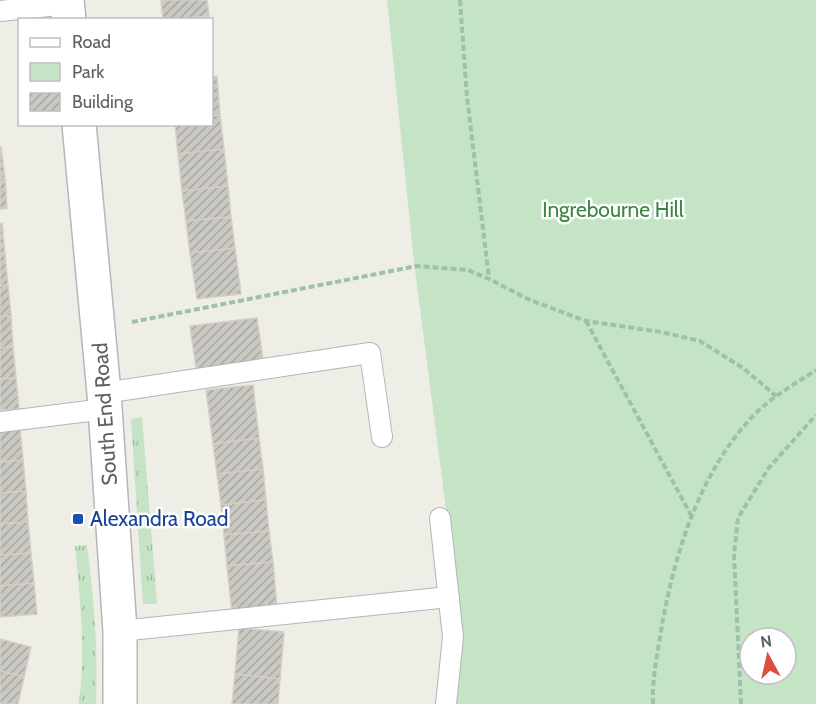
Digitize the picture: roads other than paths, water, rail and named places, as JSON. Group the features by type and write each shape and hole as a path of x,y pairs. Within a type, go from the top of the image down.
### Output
{"street":[{"name":"South End Road","path":"79,126 105,401 120,631 120,704"}],"lane":[{"path":"0,11 68,8"},
{"path":"0,422 370,353 382,437"},
{"path":"440,518 453,637 446,704"},
{"path":"120,631 449,597"}],"place":[{"name":"Alexandra Road","path":"78,519"}],"park label":[{"name":"Ingrebourne Hill","path":"613,210"}]}
